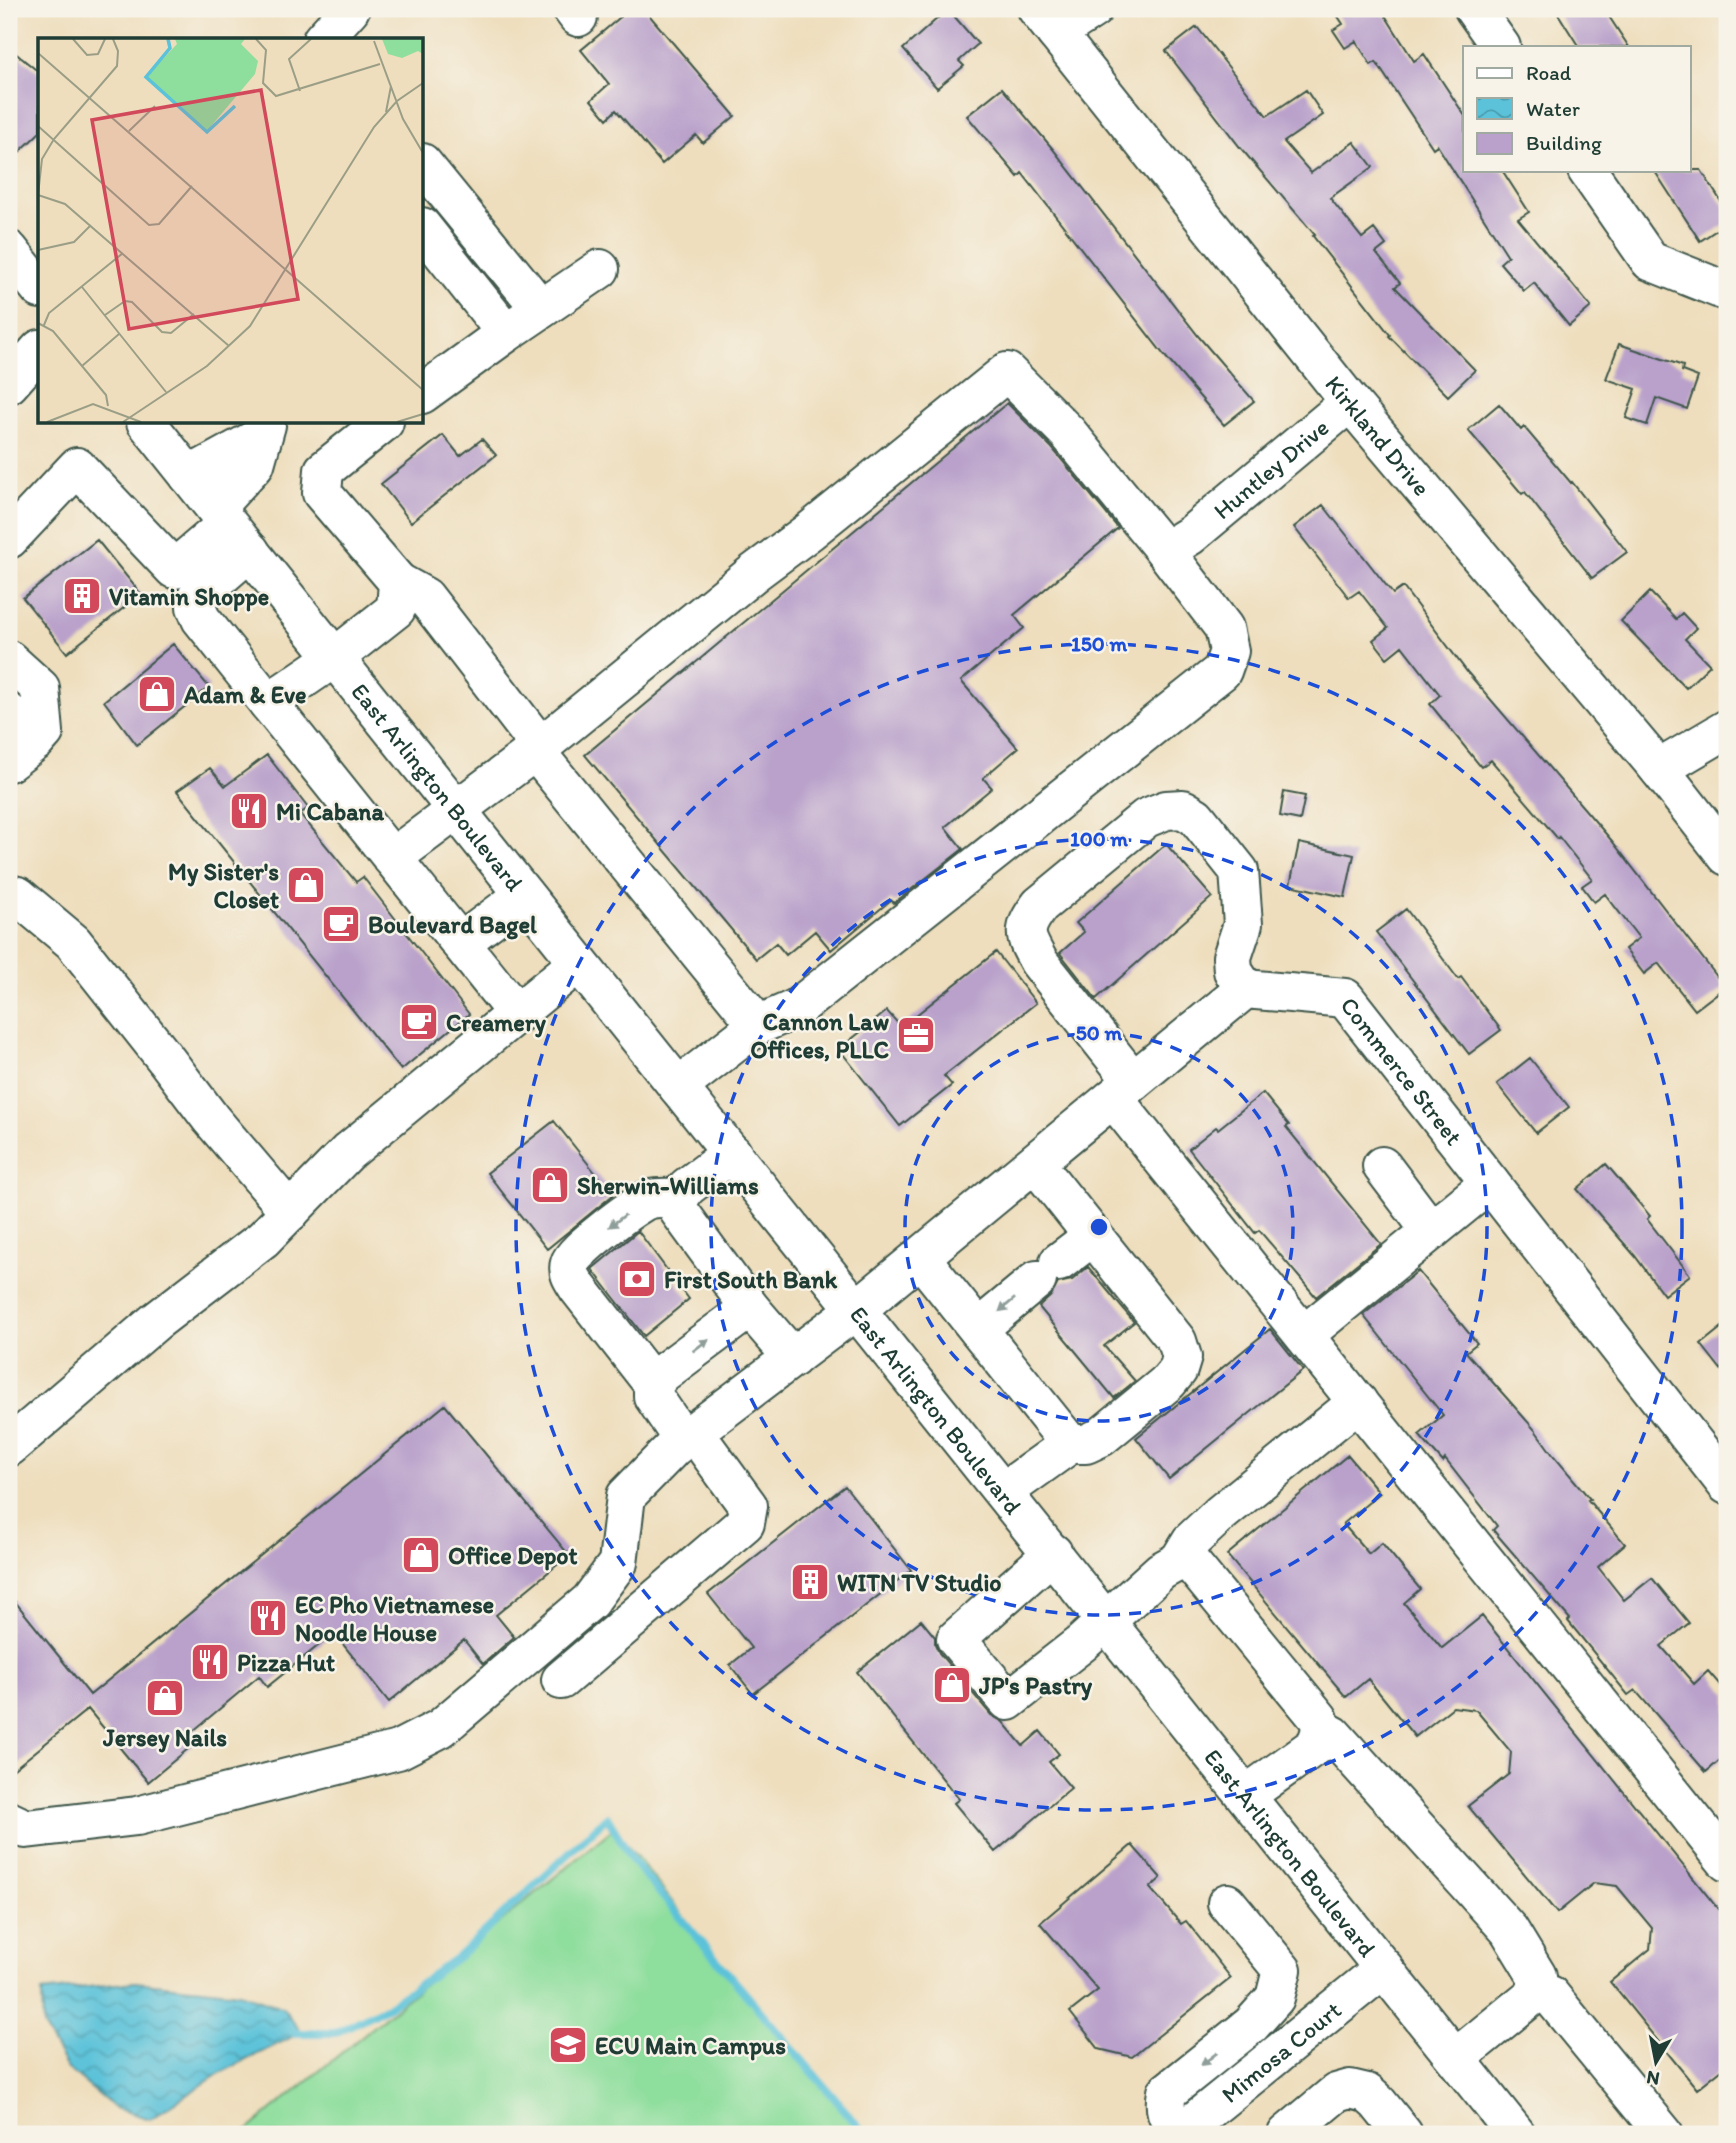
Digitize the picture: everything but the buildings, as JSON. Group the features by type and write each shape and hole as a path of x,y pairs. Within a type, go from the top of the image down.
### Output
{"main road":[{"path":"324,38 350,9"},
{"path":"1046,21 1093,9"},
{"path":"1474,9 1500,46"},
{"name":"Kirkland Drive","path":"1046,21 1350,402 1659,769 1727,856"},
{"path":"424,165 541,309"},
{"path":"1588,172 1650,261 1723,290 1727,288"},
{"path":"424,230 506,332"},
{"path":"9,250 38,286"},
{"path":"424,393 506,332 600,269"},
{"path":"9,384 38,351"},
{"path":"392,858 535,751 1007,372 1178,543 1224,628 1229,651 1222,671 797,1008 758,1025 678,1087"},
{"name":"Huntley Drive","path":"1178,543 1350,402"},
{"name":"East Arlington Boulevard","path":"148,424 1516,2134"},
{"path":"382,424 324,470 322,493 398,582 425,597 530,733 535,751 758,1025"},
{"path":"189,476 265,426"},
{"path":"265,426 255,464 231,528 197,597 196,607 201,619 517,1014"},
{"path":"9,539 77,467 174,569 231,528"},
{"path":"268,703 334,658 397,609 398,582"},
{"path":"9,660 40,688 44,733 23,752 9,713"},
{"path":"1659,769 1727,729"},
{"path":"9,1821 26,1829 137,1816 398,1750 441,1728 590,1601 618,1563 626,1496 674,1447 857,1309 1035,1163 1123,1090 1245,989 1233,971 1232,957 1242,925 1239,871 1196,817 1183,809 1166,810 1146,818 1040,905 1027,923 1027,940 1123,1090 1304,1335 1727,1863"},
{"path":"9,894 18,896 73,942 211,1119 290,1212"},
{"path":"460,943 524,895"},
{"path":"9,1447 137,1337 263,1239 348,1152 578,963"},
{"name":"Commerce Street","path":"1245,989 1345,998 1727,1485"},
{"path":"732,1153 687,1188 679,1198 679,1211 750,1308 793,1358"},
{"path":"1003,1492 1070,1444 1086,1444 1101,1437 1168,1382 1178,1370 1182,1357 1177,1341 1035,1163"},
{"path":"1382,1166 1431,1231"},
{"path":"1304,1335 1490,1182"},
{"path":"561,1680 745,1523 748,1506 653,1396 653,1384 578,1288 570,1273 570,1261 581,1248 643,1202 679,1198"},
{"path":"978,1329 1093,1236"},
{"path":"920,1257 1070,1444"},
{"path":"653,1384 663,1373 750,1308"},
{"path":"1053,1553 956,1639 1009,1700 1107,1621 1161,1571 1179,1561 1191,1541 1220,1514 1358,1402"},
{"path":"1179,1561 1191,1563 1319,1719 1321,1730 1316,1745 1246,1795"},
{"path":"1321,1730 1333,1735 1509,1930 1537,1976 1538,1992"},
{"path":"1179,2134 1164,2106 1167,2092 1251,2025 1275,1998 1282,1970 1227,1903"},
{"name":"Mimosa Court","path":"1179,2134 1384,1968"},
{"path":"1456,2058 1538,1992"},
{"path":"1538,1992 1550,1995 1664,2134"},
{"path":"1251,2025 1263,2029 1282,2051"},
{"path":"1287,2134 1336,2092 1349,2089 1367,2093 1403,2134"}],"green space":[{"name":"ECU Main Campus","path":"614,1828 745,1994 863,2132 861,2134 243,2134"}],"water":[{"path":"135,1982 239,1993 282,2007 302,2032 220,2073 150,2119 115,2108 67,2068 43,2026 42,1992"}],"waterway":[{"path":"293,2033 335,2033 387,2007 458,1957 607,1817 635,1864 865,2134"}],"place":[{"name":"Vitamin Shoppe","path":"82,596"},
{"name":"Adam & Eve","path":"157,694"},
{"name":"Mi Cabana","path":"249,811"},
{"name":"My Sister's Closet","path":"306,885"},
{"name":"Boulevard Bagel","path":"341,924"},
{"name":"Creamery","path":"419,1022"},
{"name":"Cannon Law Offices, PLLC","path":"916,1035"},
{"name":"Sherwin-Williams","path":"550,1185"},
{"name":"First South Bank","path":"637,1279"},
{"name":"Office Depot","path":"421,1555"},
{"name":"WITN TV Studio","path":"810,1582"},
{"name":"EC Pho Vietnamese Noodle House","path":"268,1618"},
{"name":"Pizza Hut","path":"210,1662"},
{"name":"JP's Pastry","path":"952,1685"},
{"name":"Jersey Nails","path":"165,1698"},
{"name":"ECU Main Campus","path":"568,2045"}]}
